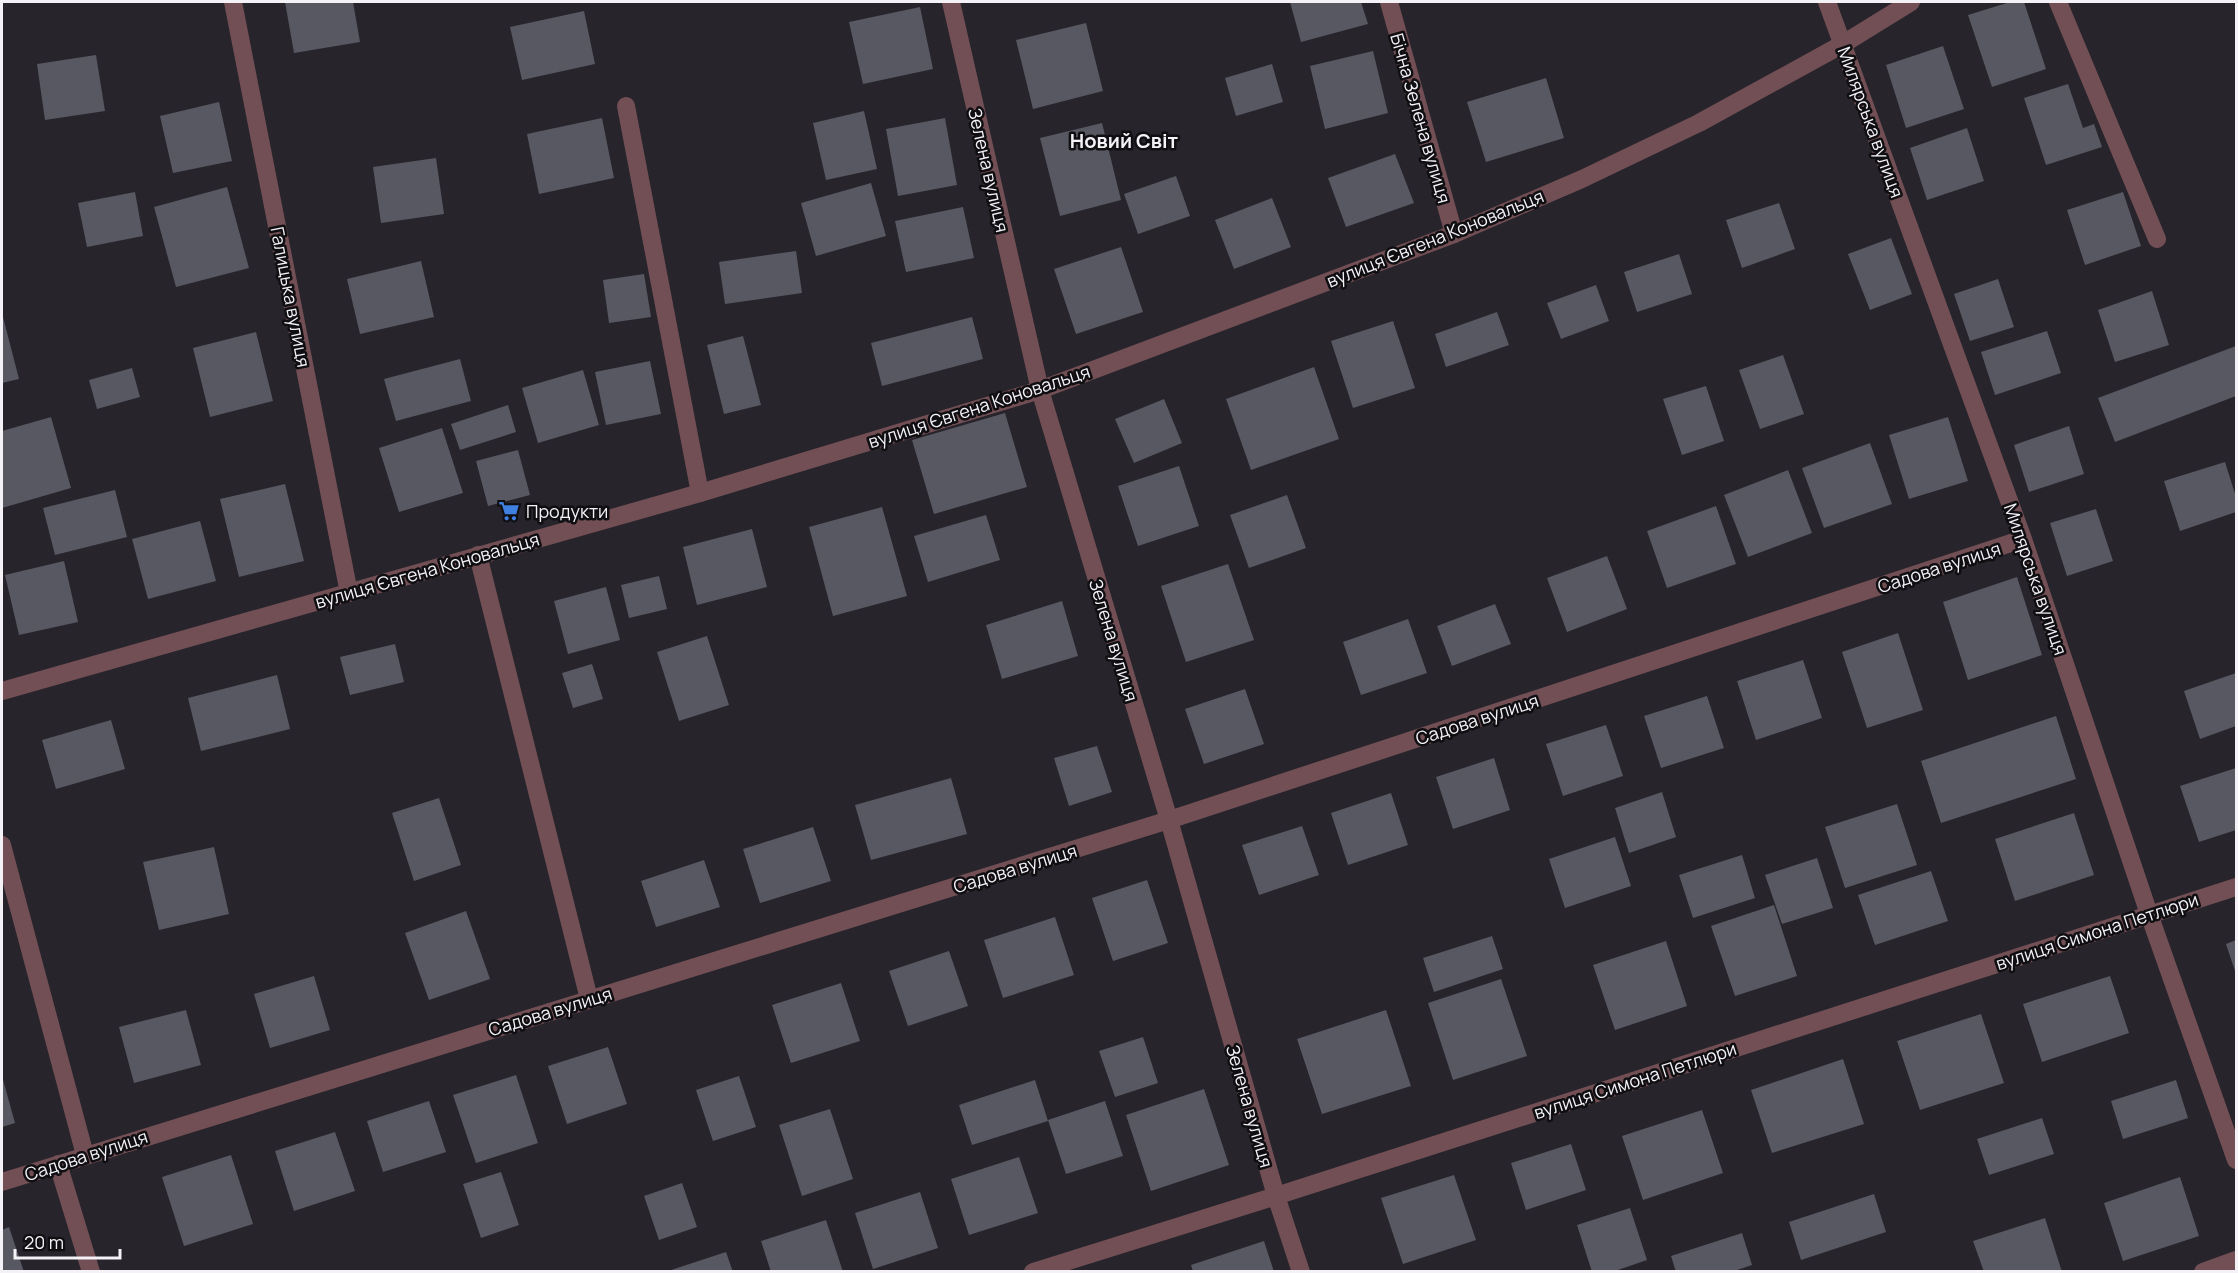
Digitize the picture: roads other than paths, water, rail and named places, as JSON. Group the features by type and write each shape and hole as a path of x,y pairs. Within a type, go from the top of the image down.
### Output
{"street":[{"name":"Галицька вулиця","path":"233,2 349,593"},
{"name":"Зелена вулиця","path":"951,2 1040,390 1169,820 1276,1196 1301,1272"},
{"name":"Бічна Зелена вулиця","path":"1389,2 1454,234"},
{"name":"Милярська вулиця","path":"1827,2 2023,539 2149,914 2236,1160"},
{"name":"вулиця Євгена Коновальця","path":"2,691 700,492 1040,390 1454,234 1582,179 1700,123 1843,44 1911,2"},
{"path":"2058,2 2157,239"},
{"path":"626,106 700,492"},
{"name":"Садова вулиця","path":"2,1182 1169,820 2023,539"},
{"path":"478,555 589,999"},
{"path":"2,845 85,1155"},
{"name":"вулиця Симона Петлюри","path":"1033,1272 2236,887"},
{"path":"58,1164 91,1272"},
{"path":"2203,1272 2236,1260"}],"place":[{"name":"Продукти","path":"509,511"}],"district":[{"name":"Новий Світ","path":"1124,140"}]}
